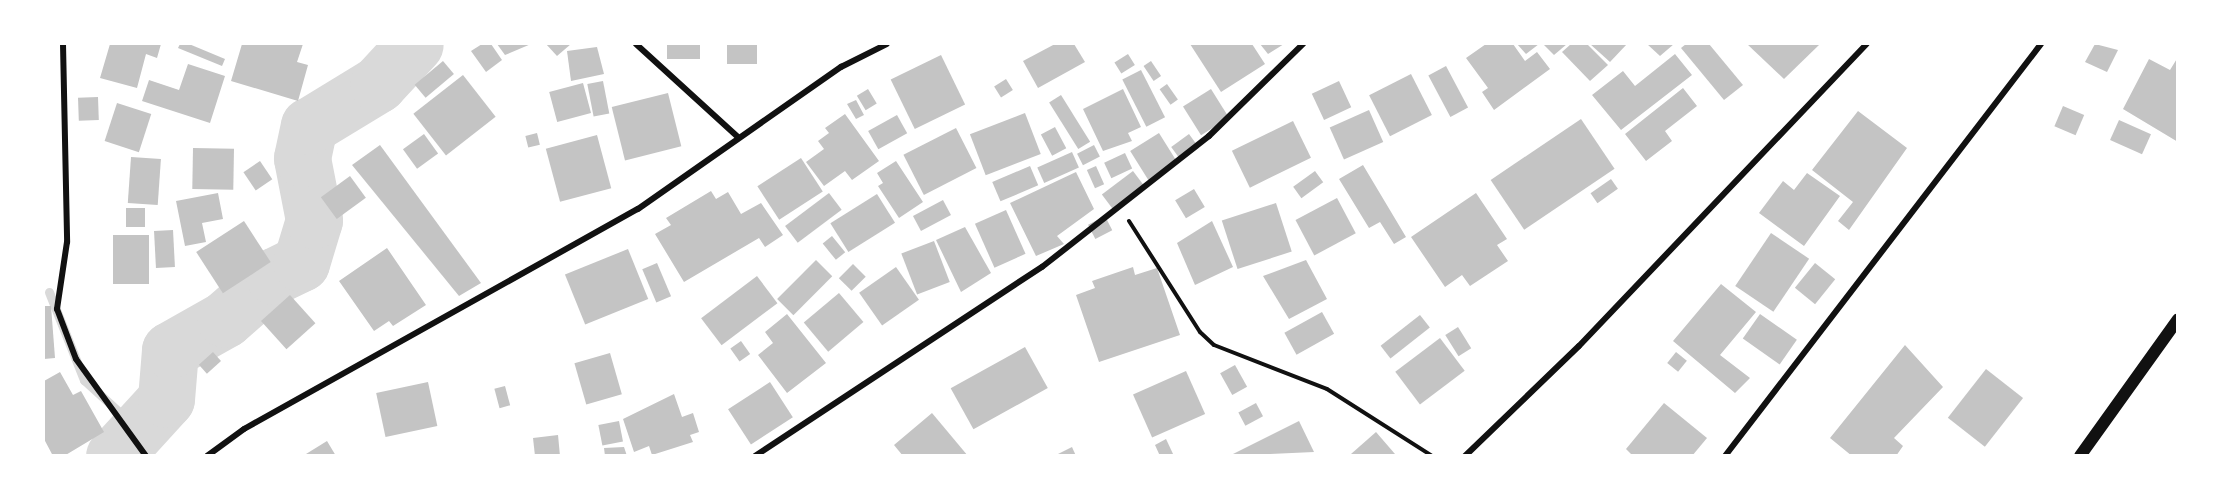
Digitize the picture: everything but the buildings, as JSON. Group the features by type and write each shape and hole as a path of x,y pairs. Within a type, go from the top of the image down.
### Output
{"main road":[{"path":"2080,456 2178,320"}],"street":[{"path":"63,44 68,242 57,309 76,359 102,391 146,455"},
{"path":"636,44 738,137"},
{"path":"207,456 244,429 638,209 738,137 887,44"},
{"path":"755,456 1023,280 1209,136 1303,44"},
{"path":"1465,456 1588,337 1867,44"},
{"path":"1725,456 2041,44"}],"path":[{"path":"1118,206 1200,332 1214,345 1327,388 1432,456"}],"waterway":[{"path":"114,456 166,399 170,350 225,319 274,276 301,263 314,220 302,158 309,126 378,84 415,44"},
{"path":"49,292 84,380 141,432"}]}
